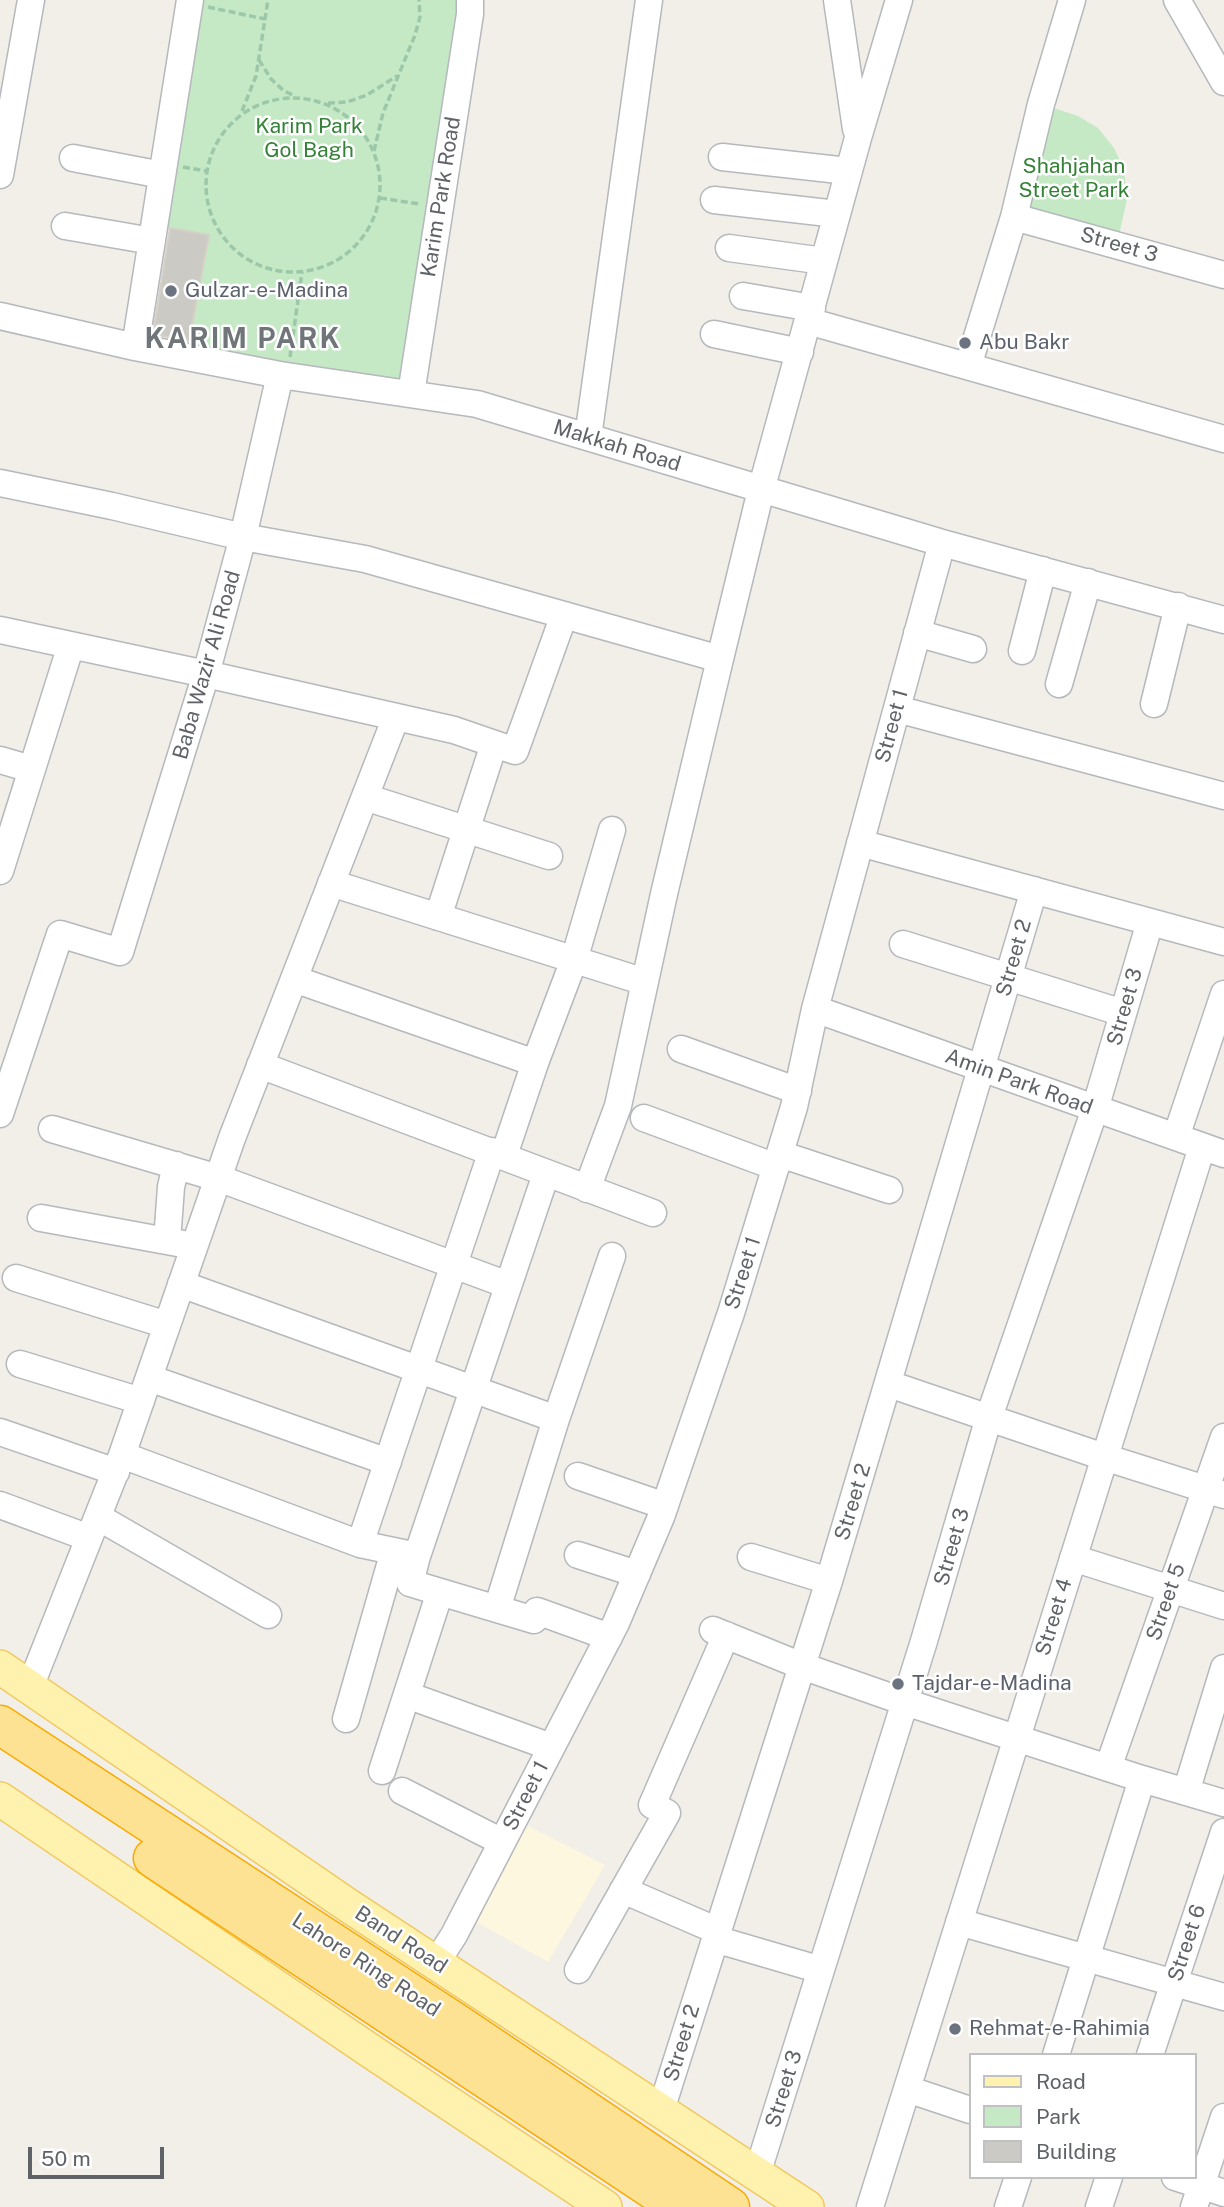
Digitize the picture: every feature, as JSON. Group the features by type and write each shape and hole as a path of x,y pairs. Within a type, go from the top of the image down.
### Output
{"highway":[{"name":"Lahore Ring Road","path":"0,1725 459,2025 730,2207"},
{"name":"Lahore Ring Road","path":"0,1756 679,2207"}],"main road":[{"name":"Band Road","path":"0,1667 436,1963 807,2207"},
{"path":"4,1809 605,2207"}],"street":[{"path":"0,175 32,0"},
{"name":"Karim Park Road","path":"411,394 470,0"},
{"path":"588,437 649,0"},
{"path":"837,0 858,138"},
{"path":"587,1189 618,1106 761,489 848,171 899,0"},
{"path":"968,366 1014,217 1041,104 1072,0"},
{"path":"1177,0 1224,82"},
{"path":"135,347 189,2"},
{"path":"74,158 162,175"},
{"path":"722,158 848,171"},
{"path":"714,200 837,214"},
{"name":"Street 3","path":"1014,217 1224,275"},
{"path":"65,226 152,241"},
{"path":"729,248 824,261"},
{"path":"743,296 968,366 1224,439"},
{"name":"Makkah Road","path":"0,316 135,347 283,376 477,404 942,543 1224,620"},
{"path":"714,334 800,352"},
{"name":"Baba Wazir Ali Road","path":"9,1060 60,934 120,952 206,674 283,376"},
{"path":"0,482 243,537 365,559 720,659"},
{"name":"Street 1","path":"436,1963 454,1935 609,1637 665,1506 731,1313 778,1161 798,1091 815,1009 942,543"},
{"path":"1022,651 1043,570"},
{"path":"1059,684 1088,582"},
{"path":"1154,704 1178,606"},
{"path":"0,630 454,730 515,751 564,615"},
{"path":"917,633 973,649"},
{"path":"0,871 71,645"},
{"path":"897,709 1224,796"},
{"path":"30,1687 119,1463 260,1065 396,717"},
{"path":"438,917 494,744"},
{"path":"0,760 31,769"},
{"path":"365,797 549,856"},
{"path":"360,1544 454,1265 574,960 612,830"},
{"path":"860,843 1224,942"},
{"path":"331,883 645,982"},
{"name":"Street 2","path":"661,2110 890,1384 1034,890"},
{"name":"Street 3","path":"757,2174 905,1702 989,1417 1095,1109 1150,922"},
{"path":"903,944 1123,1013"},
{"path":"294,979 535,1063"},
{"path":"1177,1138 1224,994"},
{"name":"Amin Park Road","path":"815,1009 1213,1151"},
{"path":"681,1049 798,1091"},
{"path":"0,1114 9,1060"},
{"path":"260,1065 653,1213"},
{"path":"644,1118 778,1161 889,1190"},
{"path":"52,1129 218,1178 508,1285"},
{"name":"Street 4","path":"870,2207 1104,1457 1213,1151"},
{"path":"167,1241 171,1187 176,1166"},
{"path":"346,1720 405,1554 473,1390 546,1174"},
{"path":"41,1218 194,1246"},
{"path":"497,1609 556,1419 612,1256"},
{"path":"16,1278 167,1325"},
{"path":"181,1284 556,1419"},
{"path":"20,1364 145,1389 388,1462"},
{"path":"890,1384 1215,1492"},
{"path":"0,1432 119,1463 360,1544 405,1554"},
{"name":"Street 5","path":"1108,1768 1171,1589 1215,1492 1224,1437"},
{"path":"578,1476 665,1506"},
{"path":"0,1505 93,1527 268,1615"},
{"path":"405,1554 410,1583 534,1620 537,1611 609,1637"},
{"path":"578,1555 637,1574"},
{"path":"751,1557 829,1581"},
{"path":"1073,1558 1224,1606"},
{"path":"382,1771 440,1592"},
{"path":"578,1970 667,1813 652,1805 720,1633 802,1666 905,1702 1224,1803"},
{"path":"1186,1792 1224,1668"},
{"path":"407,1695 551,1747"},
{"path":"1057,2053 1142,1779"},
{"path":"402,1791 502,1842"},
{"name":"Street 6","path":"1151,2053 1224,1832"},
{"path":"623,1891 716,1935 821,1970"},
{"path":"959,1922 1224,1997"},
{"path":"907,2088 968,2109"},
{"path":"1179,2179 1207,2195 1224,2117"},
{"path":"1008,2207 1017,2179"},
{"path":"1099,2207 1108,2179"}],"path":[{"path":"268,0 256,76 241,113 221,135 208,160 205,189 211,217 225,242 247,260 274,271 302,272 330,265 353,249 370,226 380,198 380,169 369,141 351,118 326,103"},
{"path":"374,154 380,122 415,35 419,0"},
{"path":"189,2 265,19"},
{"path":"258,58 271,79 284,90 297,97 326,103 347,102 367,95 398,76"},
{"path":"241,113 268,100 297,97"},
{"path":"380,198 440,207"},
{"path":"283,376 302,272"}],"shaded area":[{"path":"514,1819 605,1865 548,1962 464,1915"}],"green space":[{"name":"Karim Park Gol Bagh","path":"190,0 470,0 411,394 186,357 208,235 155,226"},
{"name":"Shahjahan Street Park","path":"1041,104 1078,116 1098,128 1114,148 1124,169 1127,199 1117,244 1014,217"}],"building":[{"name":"Gulzar-e-Madina","path":"170,228 209,235 189,341 153,334"}],"place":[{"name":"Gulzar-e-Madina","path":"171,291"},
{"name":"Abu Bakr","path":"965,343"},
{"name":"Tajdar-e-Madina","path":"898,1684"},
{"name":"Rehmat-e-Rahimia","path":"955,2029"}],"district":[{"name":"KARIM PARK","path":"243,339"}]}
